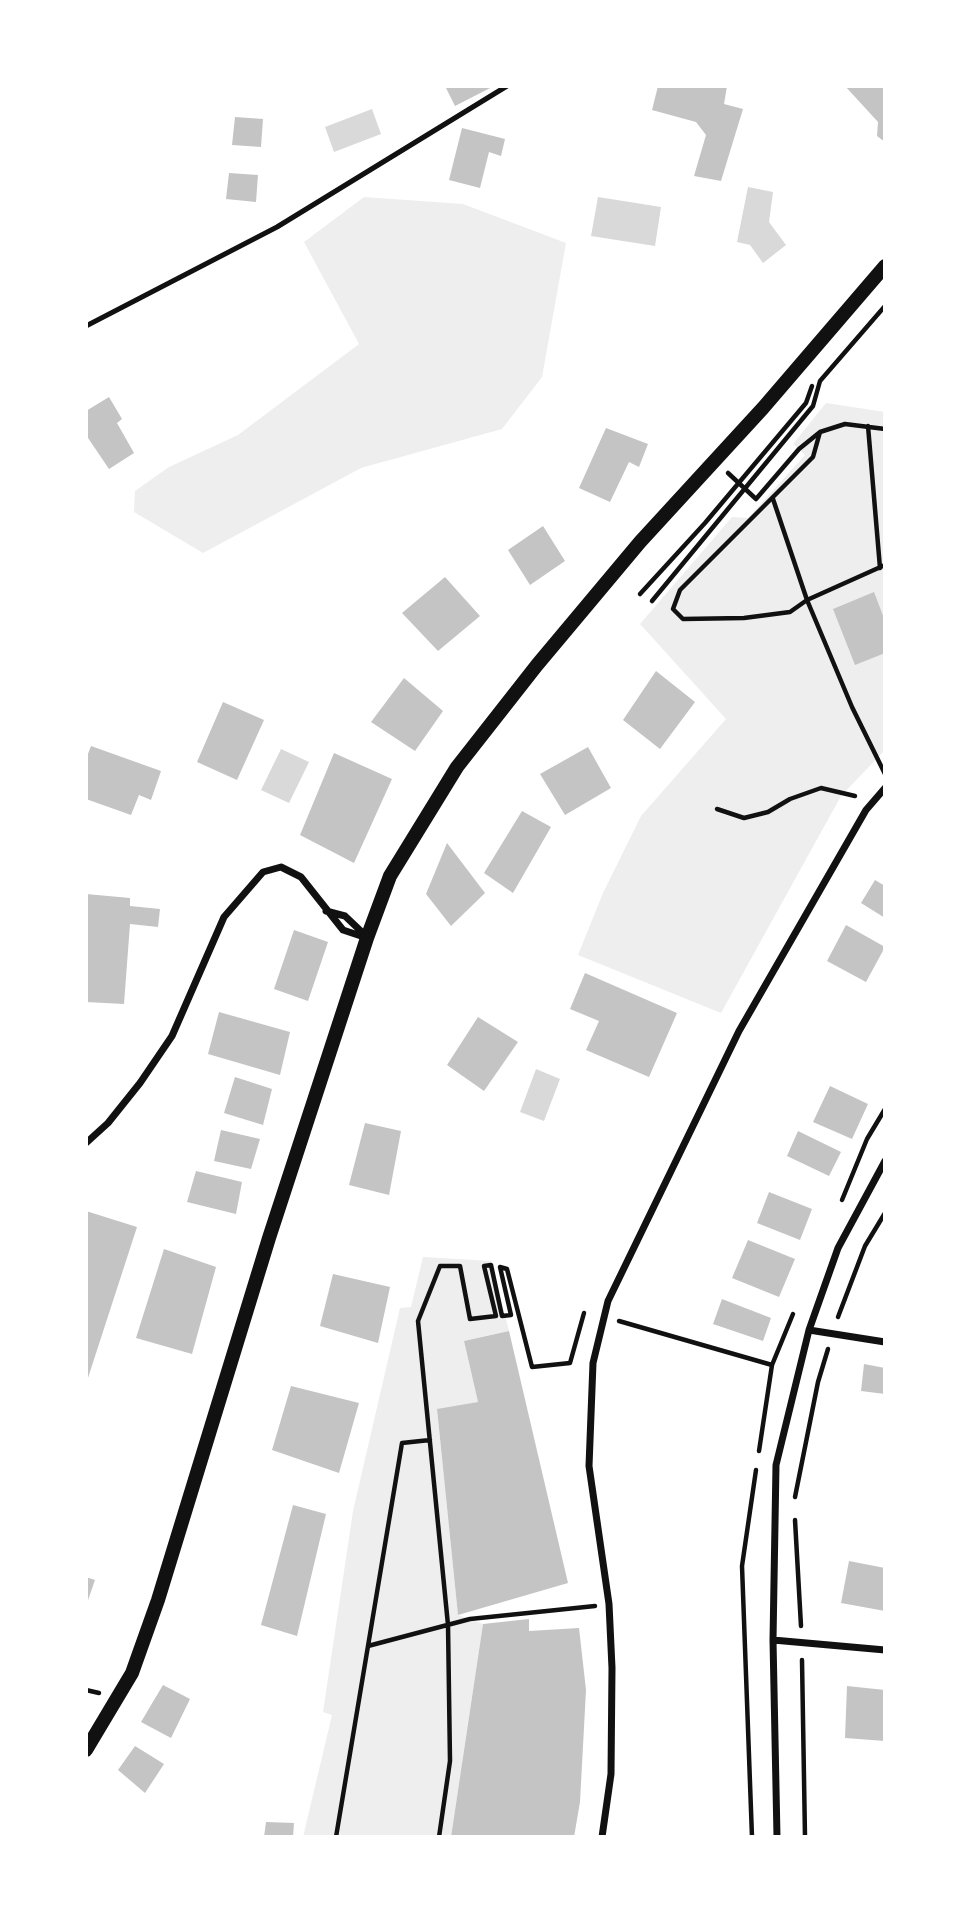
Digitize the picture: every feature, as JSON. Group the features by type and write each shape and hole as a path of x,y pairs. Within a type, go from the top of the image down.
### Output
{"main road":[{"path":"86,1750 132,1672 158,1600 269,1238 367,937 390,876 457,767 631,552 885,265"}],"street":[{"path":"602,1837 611,1774 609,1604 589,1466 593,1363 608,1301 739,1031 871,804 885,788"},
{"path":"86,1143 108,1123 172,1036 224,917 263,872 281,867 301,877 325,911 345,916 367,937"},
{"path":"777,1837 773,1640 776,1465 809,1330 838,1248 885,1161"},
{"path":"809,1330 885,1342"},
{"path":"773,1640 802,1640 885,1650"}],"lane":[{"path":"86,326 277,227 507,86"}],"path":[{"path":"640,594 806,403 814,379 885,296"},
{"path":"652,601 813,406 820,381 885,306"},
{"path":"714,461 756,499 799,449 820,432 845,424 885,429"},
{"path":"820,432 813,457 680,590 673,608 683,619 744,618 790,612 807,600 883,567 868,426"},
{"path":"773,499 807,600 852,707 885,774"},
{"path":"718,810 744,818 768,812 790,799 821,788 845,791 871,804"},
{"path":"794,1501 818,1382 832,1334 865,1246 885,1213"},
{"path":"439,1837 450,1761 448,1625 418,1321 440,1266 460,1266 470,1320 496,1316 484,1266 491,1265 502,1316 510,1315 500,1267 507,1269 531,1367 570,1363 589,1297 608,1301"},
{"path":"632,1325 772,1365 741,1566 752,1837"},
{"path":"335,1837 402,1443 430,1440"},
{"path":"795,1515 802,1640 805,1837"},
{"path":"368,1646 470,1619 609,1604"}],"shaded area":[{"path":"372,109 381,134 334,152 325,127"},
{"path":"748,187 773,192 769,222 786,245 763,263 750,245 737,242"},
{"path":"364,197 463,204 566,243 542,377 502,429 361,468 203,553 134,512 135,491 169,467 238,435 359,344 304,242"},
{"path":"598,197 661,207 655,246 591,236"},
{"path":"826,403 885,412 885,750 841,796 721,1013 578,955 603,893 641,816 726,719 640,624 732,517 748,518 805,455 793,444"},
{"path":"281,749 309,762 289,803 261,790"},
{"path":"536,1069 560,1079 544,1121 520,1112"},
{"path":"423,1257 491,1261 509,1331 464,1341 478,1402 437,1410 458,1615 483,1624 451,1837 303,1837 332,1715 323,1712 353,1511 400,1308 411,1307"}],"building":[{"path":"445,86 494,86 455,106"},
{"path":"658,86 727,86 724,104 743,109 721,181 694,176 706,135 696,122 652,110"},
{"path":"845,86 885,86 885,142 877,136 878,122"},
{"path":"235,117 263,119 261,147 232,145"},
{"path":"462,128 505,139 501,156 489,152 480,188 449,180"},
{"path":"229,173 258,175 256,202 226,199"},
{"path":"109,397 122,419 117,423 134,453 109,469 86,435 86,411"},
{"path":"606,428 648,444 639,467 629,462 610,502 579,488"},
{"path":"543,526 565,561 530,585 508,550"},
{"path":"445,577 480,616 438,651 402,613"},
{"path":"874,592 885,621 885,653 855,665 833,609"},
{"path":"656,671 695,702 660,749 623,720"},
{"path":"404,678 443,711 415,751 371,722"},
{"path":"223,702 264,720 237,780 197,762"},
{"path":"91,746 161,771 151,800 139,795 131,815 86,799 86,759"},
{"path":"588,747 611,788 565,815 540,774"},
{"path":"334,753 392,779 354,863 300,835"},
{"path":"522,811 551,827 513,893 484,873"},
{"path":"447,843 485,893 451,926 426,894"},
{"path":"875,880 885,886 885,918 861,903"},
{"path":"86,894 130,898 130,906 160,909 158,927 130,924 124,1004 86,1002"},
{"path":"846,925 885,947 866,982 827,961"},
{"path":"294,930 328,942 308,1001 274,989"},
{"path":"585,973 677,1013 649,1077 586,1050 599,1021 570,1009"},
{"path":"219,1012 290,1032 280,1075 208,1054"},
{"path":"478,1017 518,1042 484,1091 447,1065"},
{"path":"235,1077 272,1089 263,1125 224,1113"},
{"path":"830,1086 868,1104 852,1139 813,1122"},
{"path":"365,1123 401,1131 389,1195 349,1185"},
{"path":"221,1130 260,1139 251,1169 214,1161"},
{"path":"798,1131 841,1152 829,1176 787,1156"},
{"path":"196,1171 242,1182 236,1214 187,1202"},
{"path":"769,1192 812,1209 800,1240 757,1223"},
{"path":"86,1211 137,1227 86,1384"},
{"path":"748,1240 795,1259 779,1297 732,1278"},
{"path":"164,1249 216,1267 192,1354 136,1338"},
{"path":"333,1274 390,1287 378,1343 320,1326"},
{"path":"722,1299 771,1318 763,1341 713,1324"},
{"path":"509,1331 568,1583 458,1615 437,1409 478,1402 464,1341"},
{"path":"864,1364 885,1368 885,1394 861,1391"},
{"path":"291,1386 359,1403 339,1473 272,1450"},
{"path":"293,1505 326,1514 297,1636 261,1625"},
{"path":"849,1561 885,1568 885,1611 841,1603"},
{"path":"86,1577 95,1580 86,1606"},
{"path":"529,1619 529,1631 579,1628 586,1690 580,1802 574,1837 451,1837 483,1624"},
{"path":"163,1685 190,1699 171,1738 141,1722"},
{"path":"847,1686 885,1690 885,1741 845,1738"},
{"path":"135,1746 164,1764 145,1793 118,1770"},
{"path":"266,1822 294,1823 293,1837 264,1837"}]}
